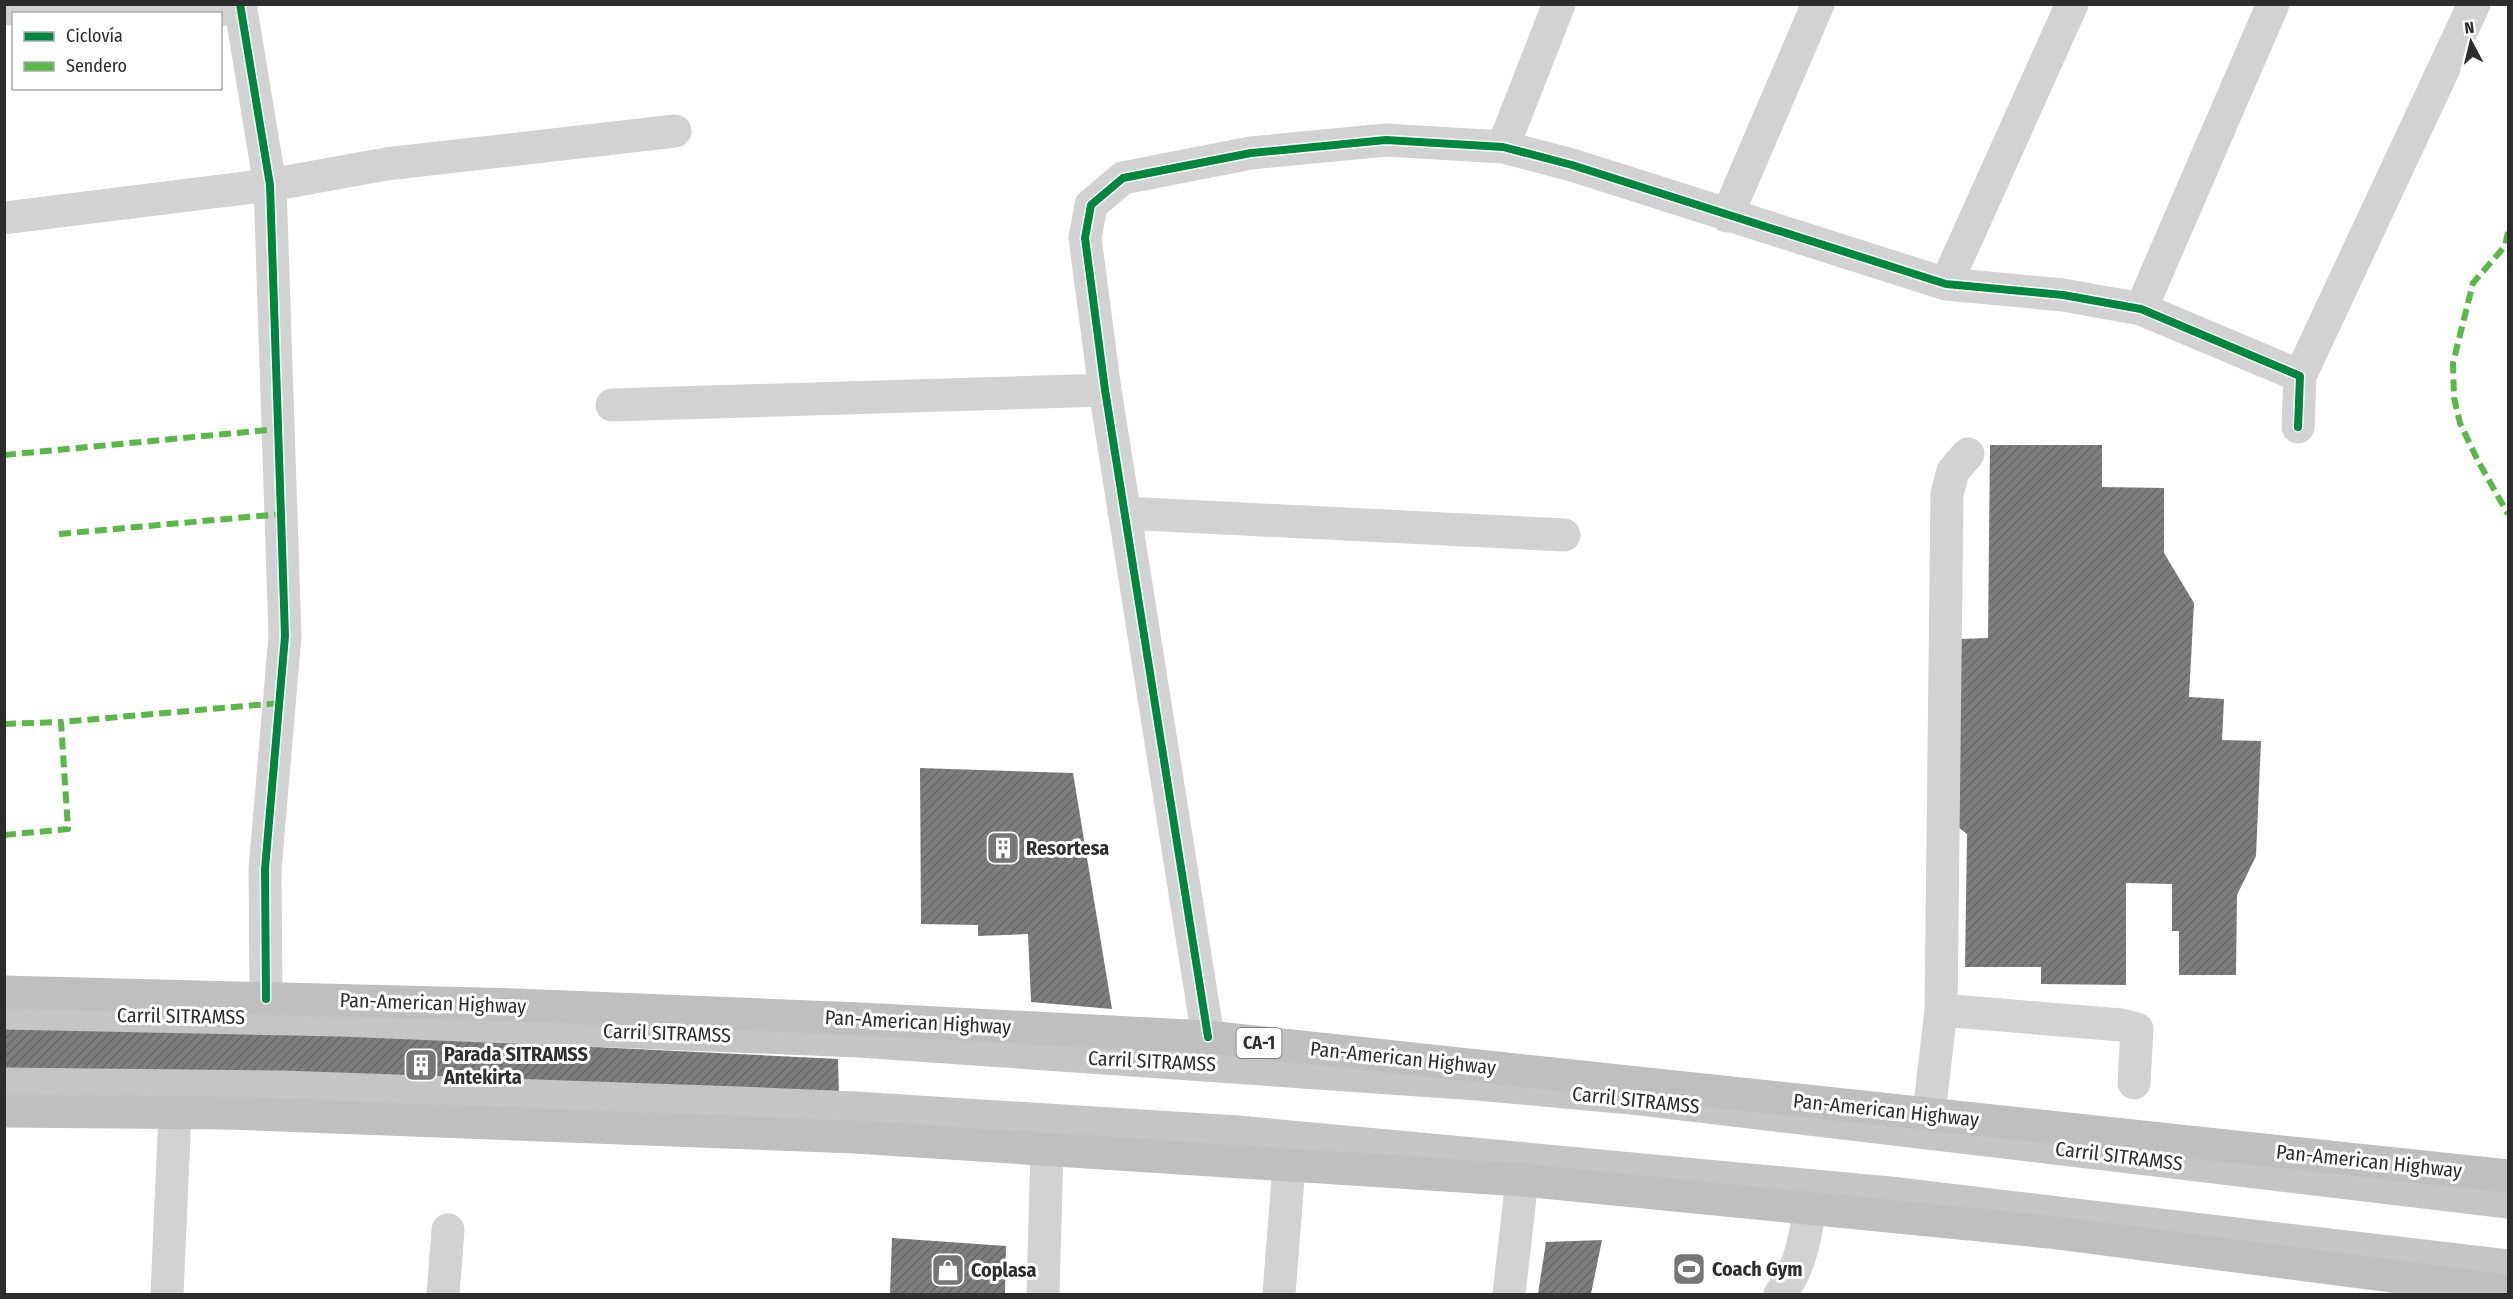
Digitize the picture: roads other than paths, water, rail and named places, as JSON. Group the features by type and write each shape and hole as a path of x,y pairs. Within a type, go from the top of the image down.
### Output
{"highway":[{"name":"Pan-American Highway","path":"4,992 552,1006 1208,1037 2508,1176"},
{"path":"4,1111 175,1112 855,1137 1522,1180 2049,1232 2508,1291"}],"main road":[{"name":"Carril SITRAMSS","path":"4,1013 328,1020 859,1041 1442,1081 1641,1099 2508,1202"},
{"path":"4,1084 282,1087 739,1103 1238,1132 1890,1193 2508,1266"}],"street":[{"path":"1503,147 1559,4"},
{"path":"1727,216 1818,4"},
{"path":"1946,284 2072,4"},
{"path":"2141,309 2273,4"},
{"path":"2298,427 2300,376 2474,4"},
{"path":"4,8 41,12 241,7 270,185 285,636 266,869 266,999"},
{"path":"4,218 270,185 386,164 675,131"},
{"path":"1208,1037 1124,513 1084,238 1091,205 1123,178 1251,153 1386,140 1503,147 1572,165 1946,284 2063,295 2141,309 2300,376"},
{"path":"612,405 1105,390"},
{"path":"1929,1114 1941,1010 1947,494 1953,471 1968,454"},
{"path":"1124,513 1564,535"},
{"path":"1941,1010 2121,1025 2137,1029 2134,1083"},
{"path":"167,1294 175,1112"},
{"path":"1043,1294 1047,1150"},
{"path":"1279,1294 1289,1166"},
{"path":"1509,1294 1522,1180"},
{"path":"1780,1294 1788,1285 1802,1249 1810,1208"},
{"path":"443,1294 448,1230"}],"place":[{"name":"Resortesa","path":"1003,848"},
{"name":"Parada SITRAMSS Antekirta","path":"421,1065"},
{"name":"Coach Gym","path":"1689,1269"},
{"name":"Coplasa","path":"948,1270"}]}
